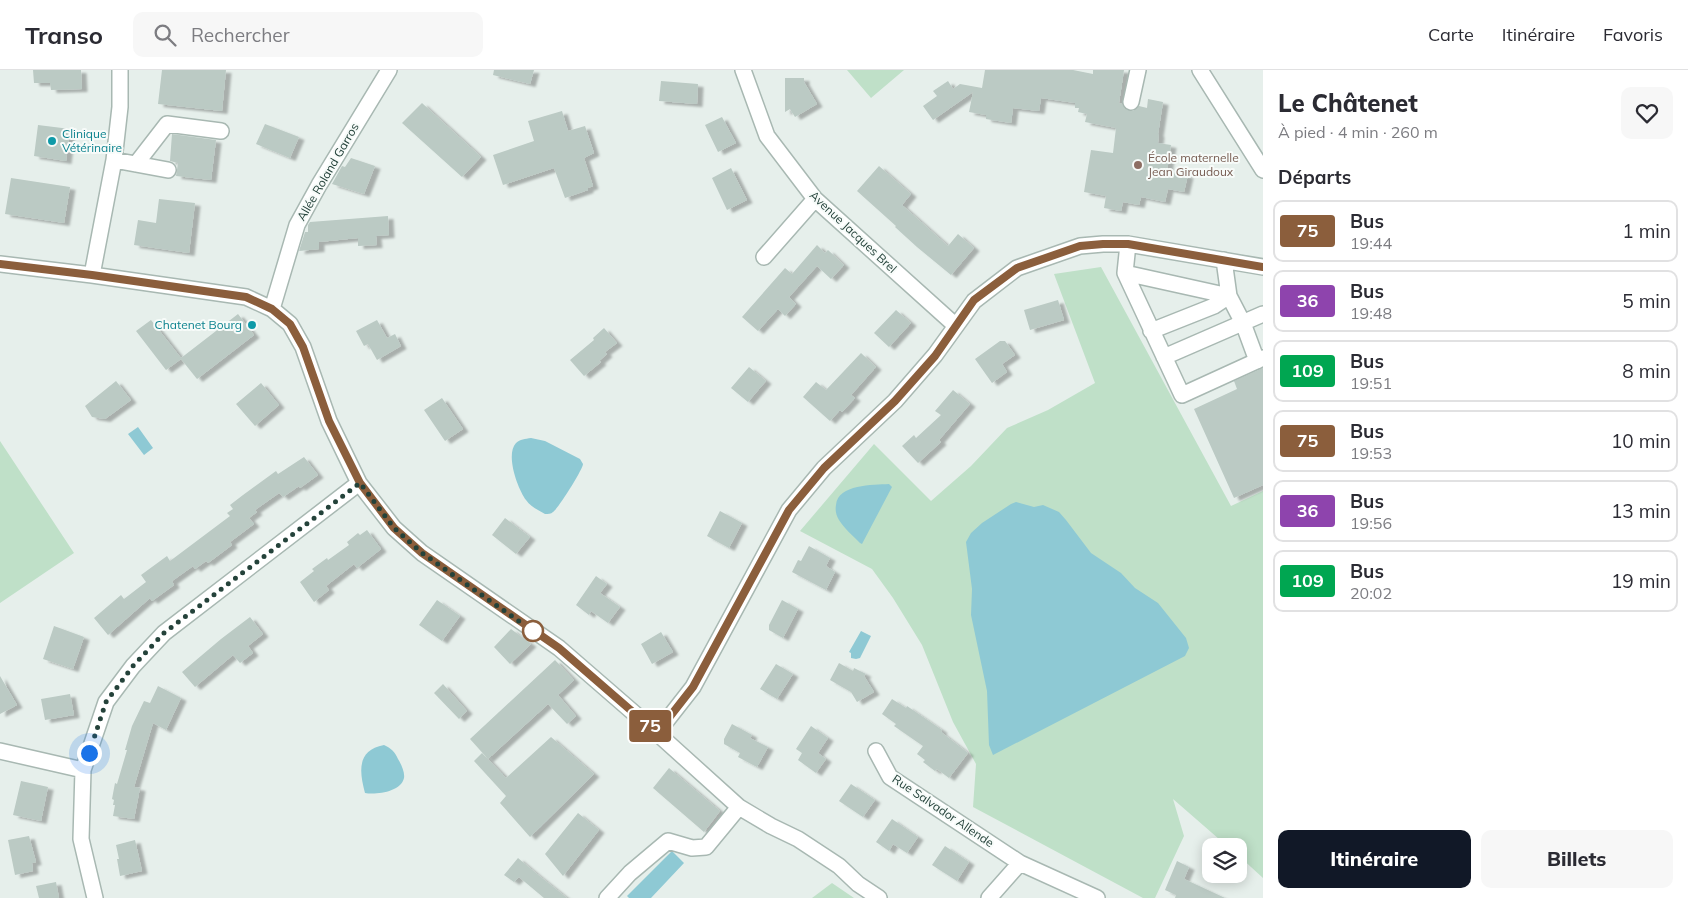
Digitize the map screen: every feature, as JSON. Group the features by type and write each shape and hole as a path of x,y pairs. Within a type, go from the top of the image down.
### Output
{"street":[{"path":"92,275 114,160 120,108 120,70"},
{"name":"Allée Roland Garros","path":"272,309 297,225 389,70"},
{"name":"Avenue Jacques Brel","path":"743,70 767,136 815,199 956,326"},
{"path":"1131,102 1138,70"},
{"path":"1200,70 1263,170"},
{"path":"136,164 167,124 222,131"},
{"path":"114,160 168,170"},
{"path":"764,257 815,199"},
{"path":"1128,244 1125,273 1182,395 1260,360 1229,296 1224,260"},
{"path":"657,733 693,687 789,510 824,468 895,401 935,356 974,300 1017,268 1080,246 1128,244 1263,267"},
{"path":"0,264 246,297 272,309 290,324 303,347 329,421 360,483 394,528 422,553 559,648 739,807 798,839 839,866 858,884 879,898"},
{"path":"1125,273 1229,296"},
{"path":"1151,330 1214,306 1229,296"},
{"path":"1164,357 1263,314"},
{"path":"95,898 81,839 83,770 106,702 133,666 164,633 360,483"},
{"name":"Rue Salvador Allende","path":"876,751 890,777 1020,863 1097,898"},
{"path":"0,752 83,770"},
{"path":"606,898 630,873 668,841 692,848 706,847 739,807"},
{"path":"989,898 1020,863"}],"green space":[{"path":"847,70 904,70 871,98"},
{"path":"1101,267 1231,506 1263,491 1263,878 1247,863 1247,838 1218,838 1173,799 1184,836 1155,898 1143,898 973,807 976,764 953,722 922,645 893,598 872,569 800,531 874,444 931,501 971,466 1007,428 1048,410 1095,383 1054,274"},
{"path":"0,441 74,553 0,603"},
{"path":"832,883 854,898 812,898"}],"water":[{"path":"138,427 153,448 144,455 128,434"},
{"path":"531,438 545,441 580,459 583,464 565,497 550,514 545,514 528,502 523,495 514,472 512,463 513,448 519,441"},
{"path":"889,484 892,487 862,544 846,529 838,518 836,505 838,498 849,489"},
{"path":"1016,502 1034,507 1043,505 1059,512 1091,553 1121,573 1135,588 1158,603 1186,638 1189,648 1185,656 993,755 989,745 987,691 971,615 972,589 966,542 971,533 982,523"},
{"path":"861,631 871,636 860,658 851,658 851,653 849,652"},
{"path":"384,745 396,754 404,773 404,778 398,787 388,792 365,793 361,769 362,763 369,752"},
{"path":"672,851 684,863 651,898 629,898 627,896"}],"building":[{"path":"33,70 81,70 82,89 51,90 50,83 34,83"},
{"path":"162,70 226,70 222,111 158,104"},
{"path":"494,70 534,70 530,84 493,75"},
{"path":"985,70 1073,70 1093,74 1093,70 1124,70 1119,103 1125,109 1133,111 1139,106 1147,108 1148,99 1163,102 1158,143 1171,145 1167,171 1188,175 1184,192 1168,189 1165,202 1141,197 1139,205 1123,202 1121,211 1104,208 1106,196 1084,192 1091,150 1113,153 1116,128 1085,122 1087,114 1078,112 1079,108 1075,108 1075,103 1041,98 1039,111 1013,108 1011,123 986,119 986,115 969,112 973,92 933,120 923,106 937,96 933,91 948,81 953,89 960,84 982,88"},
{"path":"785,78 804,78 804,82 817,104 795,117 790,109 785,112"},
{"path":"661,81 698,84 697,104 659,101"},
{"path":"422,103 481,157 462,177 402,123"},
{"path":"562,111 568,131 585,126 594,153 584,158 593,186 588,188 588,190 565,198 554,168 503,185 493,155 534,141 528,121"},
{"path":"722,117 736,143 718,152 705,125"},
{"path":"265,124 299,137 290,158 256,144"},
{"name":"Clinique Vétérinaire","path":"38,125 70,129 66,161 34,156"},
{"path":"172,134 216,140 211,180 176,176 178,163 170,161"},
{"path":"351,158 375,166 364,194 332,184 342,166 345,167"},
{"path":"879,166 911,194 902,205 948,246 958,234 974,248 951,275 917,247 857,191"},
{"path":"731,168 747,200 727,210 712,178"},
{"path":"11,178 70,187 64,223 5,214"},
{"path":"159,199 195,203 189,253 134,245 138,220 156,223"},
{"path":"388,216 389,235 376,236 377,245 358,246 358,238 319,242 319,249 299,251 305,232 308,232 310,222"},
{"path":"817,245 825,253 828,250 844,265 831,279 817,266 789,297 796,304 785,316 778,309 758,331 742,317 785,268 792,274"},
{"path":"1058,300 1064,320 1030,330 1024,310"},
{"path":"896,310 911,323 889,347 874,333"},
{"path":"238,314 254,335 197,379 181,359 166,370 136,331 151,320 181,358"},
{"path":"377,320 387,338 395,334 401,346 377,360 368,344 364,346 356,331"},
{"path":"604,328 617,343 605,352 607,354 599,361 601,362 584,376 570,360 594,340 593,338"},
{"path":"1000,341 1005,341 1015,355 1002,364 1007,372 992,383 975,359"},
{"path":"861,353 876,367 851,395 855,398 842,412 840,410 830,421 803,397 816,382 826,390"},
{"path":"749,367 766,381 748,402 731,388"},
{"path":"1263,368 1263,485 1234,498 1194,409 1237,389 1234,381"},
{"path":"116,381 131,400 105,419 92,417 85,406"},
{"path":"261,383 279,405 255,426 236,404"},
{"path":"953,390 970,404 939,440 941,442 918,463 902,446 914,435 916,438 941,415 935,411"},
{"path":"442,398 463,429 445,441 424,410"},
{"path":"304,457 318,475 283,497 279,493 255,510 257,512 249,518 254,524 230,542 232,545 208,563 206,561 195,569 193,566 172,581 174,585 152,601 150,598 108,635 94,618 121,595 124,599 146,582 141,575 167,556 170,561 230,516 227,513 233,509 230,505 276,471 278,474"},
{"path":"720,511 742,523 729,548 707,536"},
{"path":"505,518 530,537 516,554 492,535"},
{"path":"367,530 381,549 357,568 354,564 326,586 329,590 314,602 300,582 314,571 312,569 349,545 347,542 358,533 360,535"},
{"path":"809,546 830,558 826,566 835,572 826,590 792,572 798,560 801,561"},
{"path":"596,576 607,584 600,593 620,607 608,623 591,611 589,615 576,605"},
{"path":"437,600 460,616 442,641 419,625"},
{"path":"782,600 798,609 783,638 769,630 769,625"},
{"path":"250,617 263,634 248,646 253,653 240,663 233,655 195,687 182,672"},
{"path":"54,626 84,637 73,669 43,659"},
{"path":"511,629 531,644 510,664 494,647"},
{"path":"661,632 673,652 652,664 641,644"},
{"path":"555,660 574,680 558,695 576,716 567,724 548,704 488,759 470,739"},
{"path":"839,663 853,671 854,668 866,674 864,676 874,692 857,702 851,692 830,680"},
{"path":"776,664 793,674 777,699 760,689"},
{"path":"0,676 17,705 0,714"},
{"path":"443,684 467,711 459,719 434,693"},
{"path":"158,686 181,698 166,730 153,723 134,787 140,788 134,819 113,816 115,805 113,805 114,800 112,799 115,783 117,784 132,726 144,701 150,703"},
{"path":"70,694 74,715 45,720 41,699"},
{"path":"892,699 906,708 907,706 942,730 941,732 968,753 949,778 923,762 925,760 917,754 923,746 894,726 896,724 882,714"},
{"path":"732,724 752,735 750,738 768,747 757,767 738,757 740,753 724,744 724,739"},
{"path":"811,726 828,738 818,753 826,759 816,773 798,760 802,753 796,749"},
{"path":"551,737 594,774 530,837 500,803 506,796 474,761 482,753 506,778"},
{"path":"669,768 720,811 704,832 653,788"},
{"path":"21,781 48,787 41,821 13,815"},
{"path":"851,784 875,800 863,817 839,801"},
{"path":"578,813 599,830 563,876 545,854"},
{"path":"892,819 918,837 907,853 893,844 889,851 876,842"},
{"path":"29,836 36,862 32,863 33,871 15,875 8,840"},
{"path":"135,840 142,871 120,876 116,845"},
{"path":"945,846 969,862 957,881 932,865"},
{"path":"518,858 567,898 544,898 519,877 514,882 504,875"},
{"path":"1177,861 1189,867 1184,879 1225,898 1175,898 1176,895 1165,890"},
{"path":"56,882 59,898 39,898 36,886"}],"bus line":[{"name":"75","path":"0,264 246,297 272,309 290,324 303,347 329,421 360,483 394,528 422,553 459,580 559,648 657,733 693,687 789,510 824,468 895,401 935,356 974,300 1017,268 1080,246 1128,244 1263,267"}],"place":[{"name":"Clinique Vétérinaire","path":"52,141"},
{"name":"École maternelle Jean Giraudoux","path":"1138,165"},
{"name":"Chatenet Bourg","path":"252,325"}],"route":[{"path":"89,753 106,702 133,666 164,633 360,483 394,528 422,553 533,631"}]}
